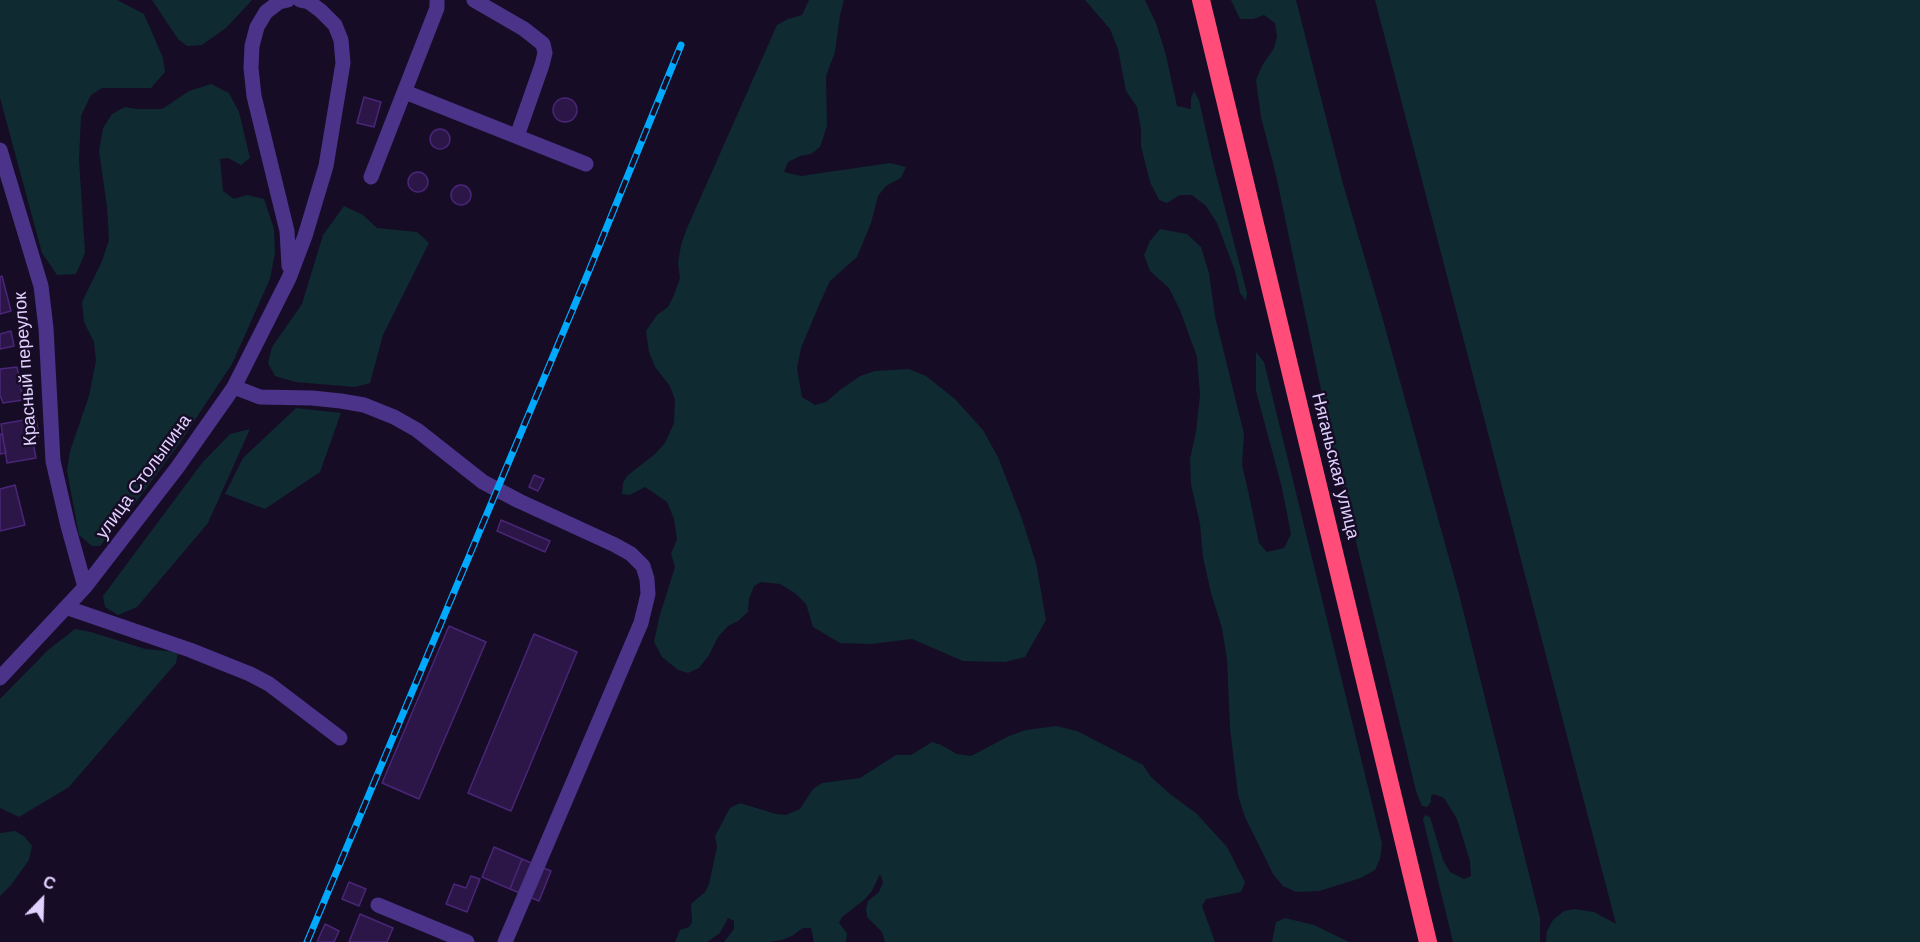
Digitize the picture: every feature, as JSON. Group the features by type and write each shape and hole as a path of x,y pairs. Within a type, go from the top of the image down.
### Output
{"highway":[{"name":"Няганьская улица","path":"1201,0 1428,942"}],"street":[{"name":"улица Столыпина","path":"0,678 68,608 127,535 234,387 289,278 305,236 326,166 343,63 341,40 335,26 309,2 300,0"},
{"path":"371,177 436,9 437,0"},
{"path":"474,0 524,29 543,44 545,53 542,65 517,136"},
{"name":"улица Столыпина","path":"283,1 266,12 257,27 252,46 251,68 254,96 287,231 289,278"},
{"path":"405,92 586,164"},
{"name":"Красный переулок","path":"0,150 43,297 53,461 85,587"},
{"path":"234,387 260,397 341,401 364,405 394,417 417,430 483,482 631,554 643,566 648,579 648,594 641,622 505,942"},
{"path":"68,608 190,650 250,674 269,684 340,738"},
{"path":"378,905 467,942"}],"green space":[{"path":"0,0 117,0 144,14 163,58 165,72 151,88 102,88 91,95 81,116 79,160 85,253 76,274 57,275 42,253 0,98"},
{"path":"152,0 252,0 226,28 202,45 187,46 178,39"},
{"path":"809,0 844,0 835,52 826,76 827,126 820,147 811,154 788,162 784,172 801,176 890,163 906,167 901,178 886,186 878,196 871,223 857,257 830,281 820,303 801,348 797,368 802,397 815,405 826,402 860,376 875,371 909,369 926,376 955,399 983,430 998,457 1036,563 1046,620 1025,657 1005,662 963,661 912,639 871,644 840,643 813,627 806,604 795,593 780,584 761,582 754,586 749,599 748,612 728,626 718,637 699,668 688,673 678,670 662,657 654,642 675,567 671,554 677,539 674,519 667,502 645,487 630,495 622,494 623,483 627,476 665,443 674,423 675,400 670,386 655,367 649,352 646,331 657,315 668,307 674,295 680,278 678,263 681,245 687,228 777,25 802,15"},
{"path":"1085,0 1145,0 1156,23 1166,55 1177,106 1191,109 1191,98 1194,91 1199,100 1247,293 1246,301 1240,293 1235,271 1217,223 1206,206 1192,195 1180,195 1167,203 1159,200 1150,182 1141,146 1137,107 1126,91 1118,49 1110,29"},
{"path":"1231,0 1296,0 1343,184 1459,594 1540,918 1540,942 1453,942 1423,819 1425,815 1430,817 1443,860 1450,872 1464,879 1471,876 1470,861 1457,819 1444,798 1434,794 1427,807 1422,806 1416,791 1332,442 1276,175 1261,117 1256,80 1274,48 1277,37 1275,23 1264,15 1253,19 1240,19"},
{"path":"1375,0 1920,0 1920,942 1546,942 1547,931 1553,920 1564,911 1575,909 1594,912 1616,924"},
{"path":"211,84 229,93 239,112 250,158 241,165 228,158 220,159 223,191 234,199 247,195 264,199 274,229 275,253 270,279 232,364 179,444 100,546 92,546 79,535 67,471 70,451 89,396 96,361 94,342 84,322 82,302 102,261 109,240 99,151 103,128 112,114 125,107 162,109 189,91"},
{"path":"344,206 363,215 377,228 417,232 429,243 383,335 370,383 355,387 295,382 275,376 268,363 272,347 302,304 323,235"},
{"path":"1160,229 1187,234 1201,247 1209,273 1215,316 1244,434 1242,465 1259,543 1267,552 1284,548 1291,534 1282,488 1256,391 1256,352 1264,362 1382,844 1380,859 1375,870 1361,878 1319,891 1296,892 1283,886 1273,874 1245,817 1238,795 1230,728 1227,659 1222,628 1203,557 1200,524 1191,484 1190,459 1200,395 1197,357 1180,310 1169,288 1150,271 1144,255 1150,241"},
{"path":"296,408 341,413 320,472 265,509 225,494 243,458"},
{"path":"250,429 208,523 137,607 118,615 105,607 103,596 202,463 230,434"},
{"path":"75,629 145,649 178,652 176,663 69,787 19,817 0,808 0,699 48,650"},
{"path":"1056,726 1077,731 1143,765 1151,777 1197,814 1227,847 1245,882 1241,892 1206,899 1202,906 1215,942 885,942 882,932 867,917 866,909 868,901 879,892 883,882 880,874 872,891 842,917 839,923 847,933 846,942 814,942 811,928 803,928 782,940 724,942 734,929 734,921 728,918 720,933 707,942 675,942 680,930 689,927 692,922 691,904 705,892 709,884 717,847 715,836 730,808 740,803 786,815 800,809 813,789 822,783 860,778 896,755 911,755 932,742 957,754 971,756 1009,736 1026,730"},
{"path":"15,831 25,837 32,846 29,860 0,896 0,833"},
{"path":"1285,918 1314,925 1349,942 1272,942 1276,922"}],"building":[{"path":"364,97 381,102 374,127 357,123"},
{"path":"565,98 570,99 576,105 576,115 570,121 565,122 560,121 554,115 553,110 554,105 560,99"},
{"path":"440,129 447,132 450,139 447,146 440,149 433,146 430,139 433,132"},
{"path":"418,172 425,175 428,182 425,189 418,192 411,189 408,182 411,175"},
{"path":"461,185 468,188 471,195 468,202 461,205 454,202 451,195 454,188"},
{"path":"2,276 11,311 0,314 0,277"},
{"path":"11,331 14,346 0,349 0,334"},
{"path":"17,367 23,400 3,403 0,395 0,369"},
{"path":"36,418 39,436 32,437 36,458 7,463 1,424"},
{"path":"0,434 2,434 6,453 0,454"},
{"path":"534,475 544,479 538,491 529,487"},
{"path":"15,485 25,525 0,531 0,489"},
{"path":"501,520 550,541 545,552 497,531"},
{"path":"449,626 486,642 419,799 382,783"},
{"path":"534,634 577,652 511,811 468,793"},
{"path":"494,847 522,859 510,889 482,877"},
{"path":"522,859 551,871 539,901 510,889"},
{"path":"471,876 480,879 467,912 446,904 454,884 466,888"},
{"path":"349,882 366,889 359,906 342,899"},
{"path":"360,914 393,928 387,942 349,942"},
{"path":"325,924 339,931 334,942 317,942"}],"railway":[{"path":"307,942 586,278 681,45"}]}
